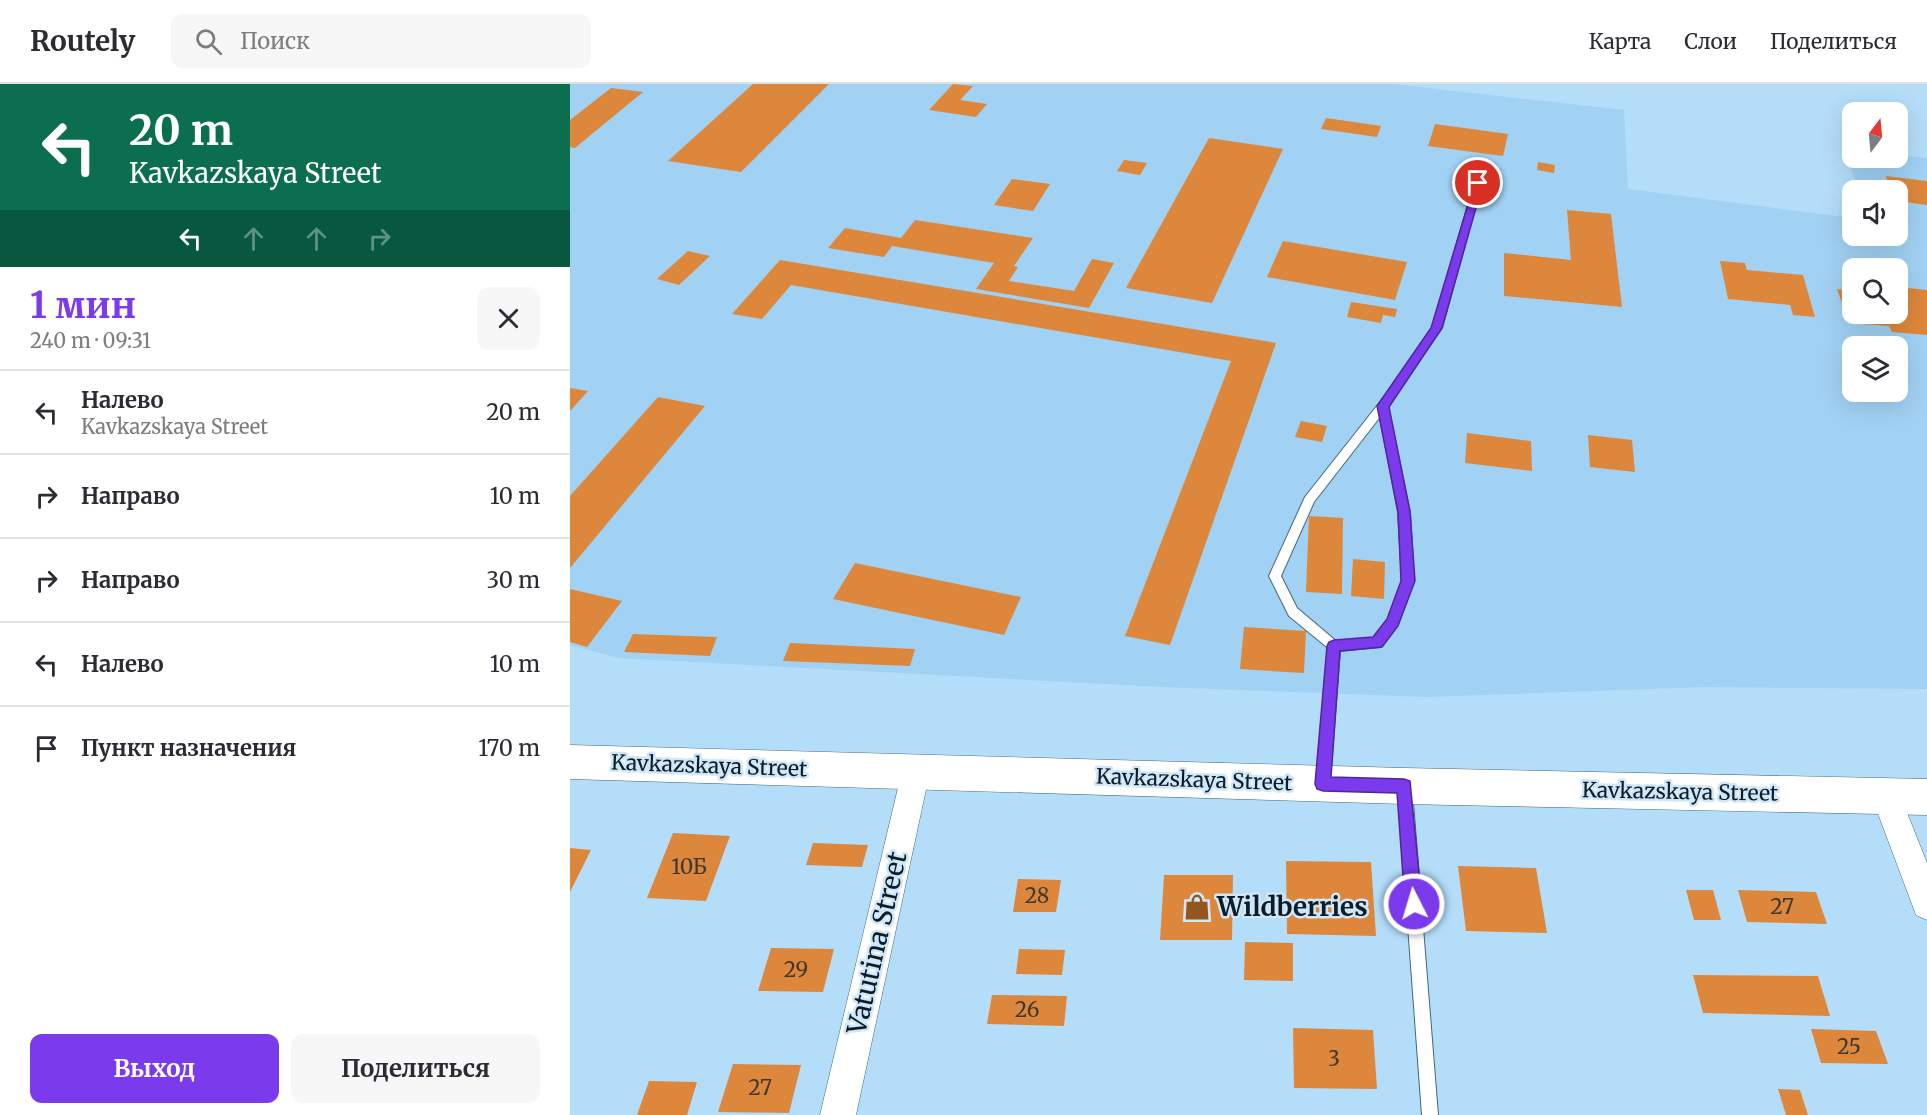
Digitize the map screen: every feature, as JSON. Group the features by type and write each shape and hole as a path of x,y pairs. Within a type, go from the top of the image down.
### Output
{"main road":[{"name":"Kavkazskaya Street","path":"570,762 1323,784 1927,797"}],"street":[{"name":"Vatutina Street","path":"838,1115 916,771"},
{"path":"1886,795 1927,904"}],"lane":[{"path":"1383,406 1404,512 1408,581 1393,622 1377,643 1334,646 1293,612 1275,576 1309,500 1383,406 1437,328 1478,183"},
{"path":"1323,784 1334,646"},
{"path":"1404,786 1430,1115"}],"shaded area":[{"path":"570,84 1392,84 1624,110 1628,189 1842,217 1842,246 1908,246 1908,180 1855,180 1851,168 1908,168 1908,156 1927,158 1927,689 1704,687 1425,697 1162,687 619,658 570,645"}],"building":[{"path":"753,84 829,84 741,172 668,161"},
{"path":"953,84 973,86 960,100 987,104 976,117 929,110"},
{"path":"611,88 643,92 575,148 570,147 570,120"},
{"path":"1326,118 1381,126 1377,137 1321,129"},
{"path":"1435,124 1508,134 1503,156 1428,146"},
{"path":"1209,138 1283,149 1212,303 1126,288"},
{"path":"1124,160 1147,163 1140,175 1117,171"},
{"path":"1538,162 1555,165 1554,173 1537,170"},
{"path":"1886,176 1927,181 1927,205 1908,202 1908,180 1887,180"},
{"path":"1012,179 1050,184 1033,211 994,205"},
{"path":"1567,210 1611,214 1622,307 1504,296 1504,253 1571,260"},
{"path":"915,220 1033,238 1014,266 1018,267 1009,281 1074,291 1092,259 1114,263 1089,308 976,289 994,263 892,246 884,257 828,248 845,228 901,238"},
{"path":"1283,241 1407,262 1395,300 1267,277"},
{"path":"688,251 710,256 679,285 657,279"},
{"path":"780,260 1276,343 1170,645 1125,636 1231,361 791,285 762,319 732,314"},
{"path":"1720,261 1745,263 1747,270 1803,275 1815,317 1793,315 1790,305 1728,299"},
{"path":"1908,288 1927,290 1927,335 1892,332 1889,326 1862,324 1908,324"},
{"path":"1837,289 1842,290 1842,303"},
{"path":"1351,302 1397,309 1395,317 1383,315 1381,323 1347,317"},
{"path":"570,388 588,391 570,411"},
{"path":"658,397 705,406 570,568 570,496"},
{"path":"1301,421 1327,426 1322,442 1295,437"},
{"path":"1467,433 1531,441 1532,471 1465,463"},
{"path":"1588,435 1632,440 1635,472 1590,467"},
{"path":"1309,516 1343,518 1342,594 1306,592"},
{"path":"1353,559 1385,562 1384,599 1351,596"},
{"path":"855,563 1021,597 1004,635 833,599"},
{"path":"570,589 622,601 587,647 570,642"},
{"path":"1244,627 1306,631 1304,673 1240,669"},
{"path":"633,634 717,637 710,656 624,652"},
{"path":"790,643 915,649 910,666 783,661"},
{"path":"673,833 730,836 706,901 647,898"},
{"path":"813,843 868,845 862,867 806,865"},
{"path":"570,848 591,850 570,892"},
{"path":"1286,861 1371,862 1376,936 1287,934"},
{"path":"1458,866 1536,868 1547,933 1466,931"},
{"name":"Wildberries","path":"1164,875 1233,875 1232,940 1160,940"},
{"path":"1018,879 1061,880 1056,912 1013,912"},
{"path":"1686,890 1713,890 1721,920 1694,920"},
{"path":"1738,890 1816,892 1827,924 1747,922"},
{"path":"1245,942 1293,943 1293,981 1244,980"},
{"path":"771,948 834,949 823,992 758,991"},
{"path":"1019,949 1065,950 1062,975 1016,974"},
{"path":"1693,975 1818,976 1830,1016 1703,1013"},
{"path":"992,995 1067,996 1064,1026 987,1024"},
{"path":"1293,1028 1373,1030 1377,1089 1294,1088"},
{"path":"1811,1029 1876,1031 1888,1064 1821,1063"},
{"path":"733,1064 801,1065 789,1113 718,1112"},
{"path":"649,1081 697,1082 687,1115 637,1115"},
{"path":"1778,1089 1800,1090 1808,1115 1786,1115"}],"place":[{"name":"Wildberries","path":"1197,907"}],"route":[{"path":"1414,904 1404,786 1323,784 1334,646 1377,643 1393,622 1408,581 1404,512 1383,406 1400,385 1437,328 1478,183"}]}
